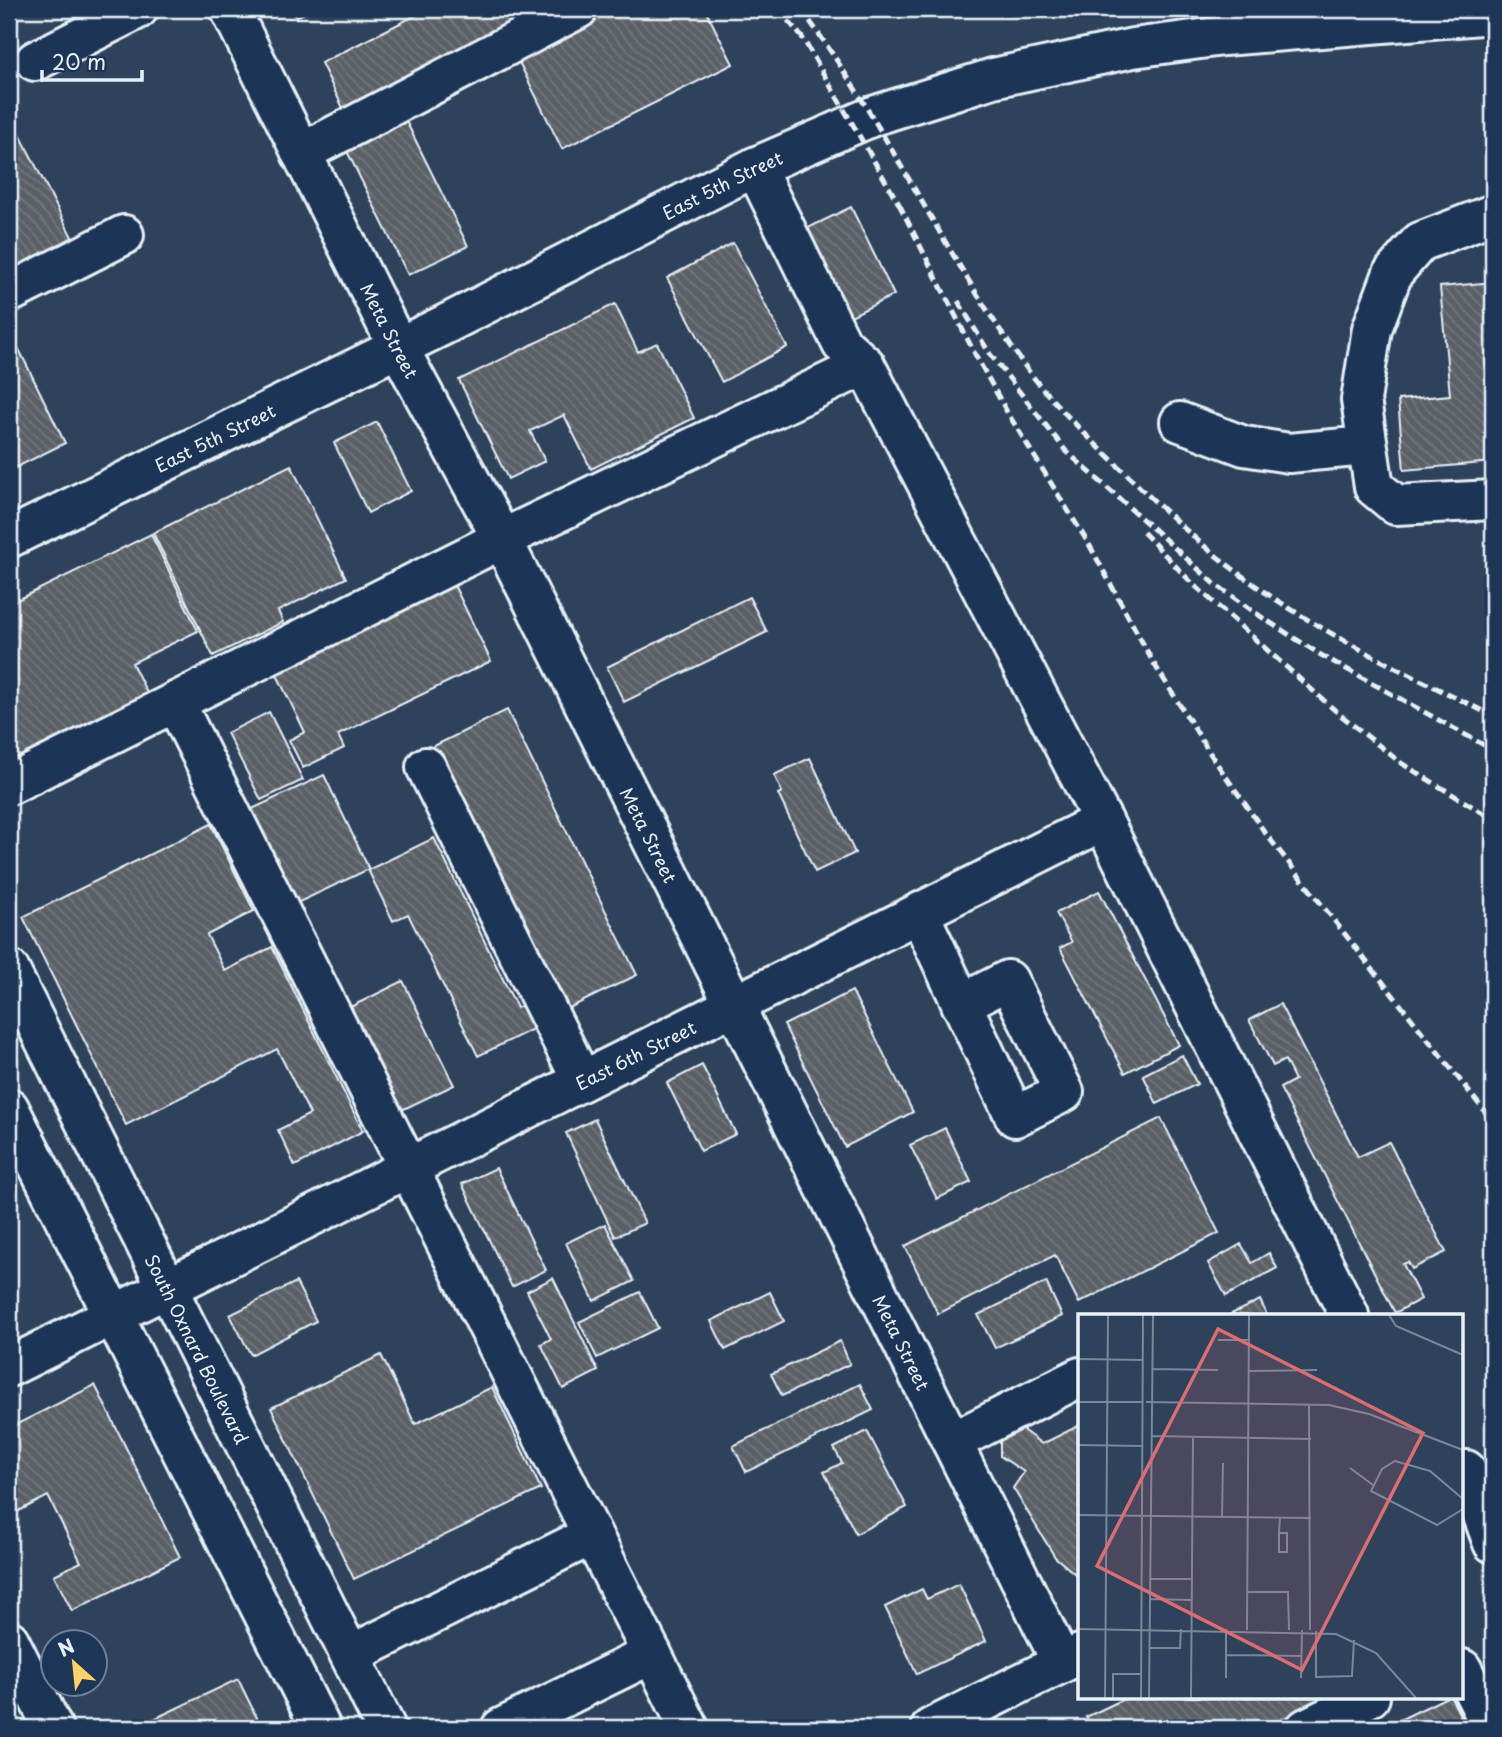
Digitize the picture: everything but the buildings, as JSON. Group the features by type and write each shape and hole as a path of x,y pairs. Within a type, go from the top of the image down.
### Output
{"street":[{"path":"35,61 138,9"},
{"name":"Meta Street","path":"230,9 398,348 502,539 952,1442 1071,1658"},
{"path":"301,153 578,9"},
{"name":"East 5th Street","path":"9,538 398,348 755,167 873,116 993,78 1133,48 1223,36 1493,15"},
{"path":"755,167 842,344 865,365 1104,821 1349,1314"},
{"path":"1493,214 1420,242 1393,272 1373,329 1361,400 1374,487 1396,505 1493,500"},
{"path":"9,293 124,235"},
{"path":"9,785 502,539 865,365"},
{"path":"1181,422 1244,446 1289,453 1367,446"},
{"path":"175,702 689,1728"},
{"path":"426,766 582,1081"},
{"name":"East 6th Street","path":"9,1367 1104,821"},
{"path":"919,913 961,1004"},
{"name":"South Oxnard Boulevard","path":"9,969 386,1728"},
{"path":"9,1108 321,1728"},
{"path":"952,1442 1078,1378"},
{"path":"1474,1467 1493,1544"},
{"path":"350,1655 592,1535"},
{"path":"9,1640 53,1728"},
{"path":"501,1728 652,1654"},
{"path":"936,1727 1071,1658"},
{"path":"1464,1673 1492,1728"},
{"path":"1306,1728 1368,1698"}],"railway":[{"path":"778,9 802,37 903,211"},
{"path":"801,9 859,95 991,316 1030,373 1076,425 1180,525 1252,583 1340,638 1493,716"},
{"path":"899,204 1007,412 1090,546 1153,662 1213,758 1266,834 1493,1122"},
{"path":"958,301 990,354 1066,451 1215,584 1321,655 1493,750"},
{"path":"1143,532 1192,583 1338,713 1401,763 1493,819"}]}
